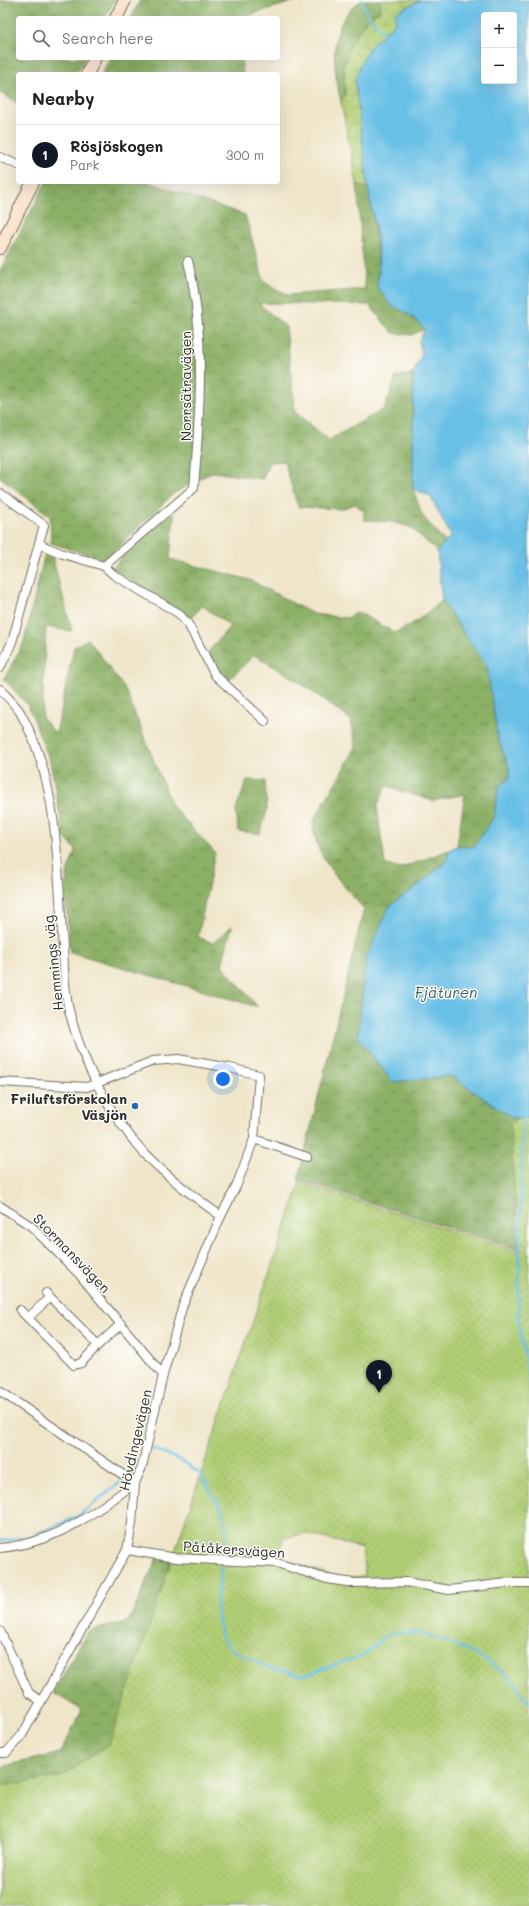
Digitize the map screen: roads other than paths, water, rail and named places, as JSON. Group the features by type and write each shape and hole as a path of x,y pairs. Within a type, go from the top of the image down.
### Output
{"street":[{"path":"117,16 125,0"},
{"path":"88,72 94,60"},
{"path":"0,157 16,164"},
{"path":"0,248 32,184"},
{"name":"Norrsätravägen","path":"104,566 194,488 200,395 198,324 193,283 188,261"},
{"path":"0,493 44,526 12,642 0,668"},
{"path":"39,544 63,554 104,566 114,575 178,613 188,624 216,675 265,721"},
{"name":"Hemmings väg","path":"0,689 19,711 42,760 52,815 69,1009 85,1057 97,1084 120,1123 145,1153 190,1194 221,1216"},
{"name":"Hövdingevägen","path":"3,1753 22,1735 127,1550 132,1523 135,1483 142,1466 163,1375 183,1305 221,1216 236,1187 254,1140 259,1075 230,1068 178,1059 153,1061 97,1084"},
{"path":"0,1082 66,1087 88,1087 97,1084"},
{"path":"254,1140 307,1156"},
{"name":"Stormansvägen","path":"0,1206 30,1226 79,1274 163,1375"},
{"path":"28,1318 48,1295 98,1345"},
{"path":"20,1310 74,1365 81,1363 121,1324"},
{"path":"0,1391 135,1483 89,1517 52,1536 21,1546 0,1548"},
{"name":"Påtåkersvägen","path":"127,1550 176,1558 277,1562 328,1579 353,1583 406,1582 449,1590 507,1583 529,1583"},
{"path":"0,1632 29,1693 41,1700"}],"water":[{"name":"Fjäturen","path":"421,0 529,0 529,1117 513,1118 451,1076 392,1082 358,1037 366,958 389,907 431,875 447,860 449,850 457,846 474,847 494,817 499,786 509,779 509,767 498,739 487,666 442,601 437,551 451,536 430,496 413,489 413,374 422,354 419,341 425,329 410,315 391,305 377,287 379,271 377,235 368,189 355,81 361,63 370,47 395,23 396,12"}],"waterway":[{"path":"362,0 367,14 384,33"},
{"path":"523,1118 518,1316 529,1382"},
{"path":"151,1448 182,1461 200,1474 222,1510 227,1531 216,1603 221,1637 233,1650 276,1671 285,1670 297,1675 305,1675 365,1654 386,1636 400,1633 434,1637 470,1652 500,1670 511,1679 529,1703"},
{"path":"35,1535 77,1517 122,1481"},
{"path":"0,1541 26,1538"}],"place":[{"name":"Friluftsförskolan Väsjön","path":"135,1106"},
{"name":"Rösjöskogen","path":"379,1393"}]}
